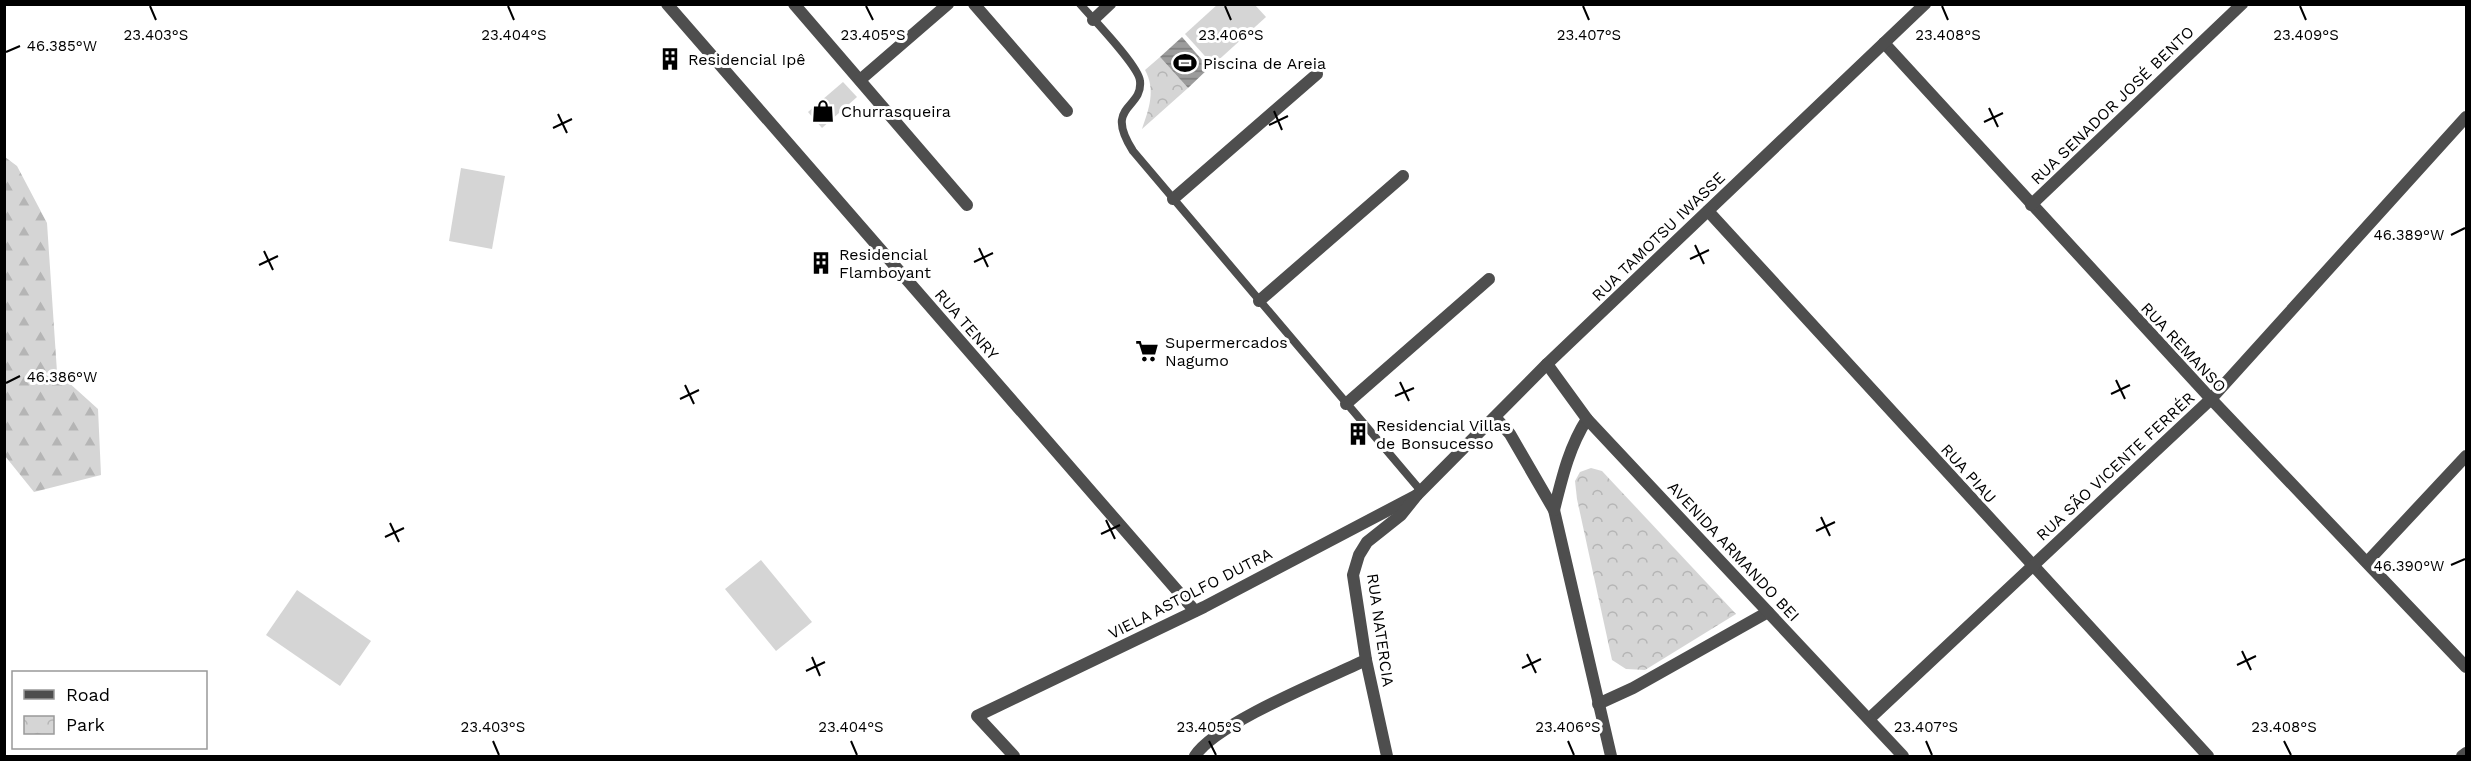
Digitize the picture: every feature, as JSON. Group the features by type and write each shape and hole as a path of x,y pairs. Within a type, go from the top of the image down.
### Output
{"street":[{"name":"RUA TENRY","path":"668,4 1195,611"},
{"path":"794,4 967,205"},
{"path":"860,80 948,4"},
{"path":"974,4 1067,111"},
{"path":"1093,20 1110,4"},
{"name":"RUA TAMOTSU IWASSE","path":"1419,493 1548,364 1925,4"},
{"name":"RUA SENADOR JOSÉ BENTO","path":"2031,205 2242,4"},
{"name":"RUA REMANSO","path":"1884,43 2211,399 2368,561 2466,667"},
{"path":"1173,199 1317,74"},
{"name":"RUA SÃO VICENTE FERRÉR","path":"1869,719 2211,399 2466,117"},
{"path":"1259,301 1403,176"},
{"name":"RUA PIAU","path":"1708,211 2208,756"},
{"path":"1346,404 1489,279"},
{"name":"AVENIDA ARMANDO BEI","path":"1548,364 1587,419 1903,756"},
{"path":"1495,417 1510,434 1554,510 1611,756"},
{"path":"1554,510 1576,436 1587,419"},
{"path":"2368,561 2466,456"},
{"name":"VIELA ASTOLFO DUTRA","path":"1014,756 976,716 1195,611 1419,493"},
{"name":"RUA NATERCIA","path":"1387,756 1366,660 1353,575 1366,542 1401,515 1419,493"},
{"path":"1598,704 1633,688 1768,612"},
{"path":"1195,756 1200,749 1236,723 1366,660"},
{"path":"2462,756 2466,753"}],"lane":[{"path":"1080,4 1133,66 1140,79 1139,92 1123,111 1121,125 1125,140 1419,493"}],"green space":[{"path":"1218,4 1255,5 1266,17 1213,65 1185,34"},
{"path":"1160,57 1188,88 1142,129 1151,92 1145,70"},
{"path":"843,82 857,97 822,128 808,112"},
{"path":"5,157 17,166 47,223 57,372 98,409 101,475 34,492 5,456"},
{"path":"461,168 505,176 492,249 449,241"},
{"path":"1591,468 1602,471 1736,614 1645,670 1626,669 1612,660 1575,481 1580,472"},
{"path":"761,560 812,622 776,651 725,589"},
{"path":"297,590 371,641 340,686 266,635"}],"shaded area":[{"name":"Piscina de Areia","path":"1182,37 1209,68 1188,88 1160,57"}],"place":[{"name":"Residencial Ipê","path":"670,59"},
{"name":"Piscina de Areia","path":"1185,63"},
{"name":"Churrasqueira","path":"823,111"},
{"name":"Residencial Flamboyant","path":"821,263"},
{"name":"Supermercados Nagumo","path":"1147,351"},
{"name":"Residencial Villas de Bonsucesso","path":"1358,434"}]}
